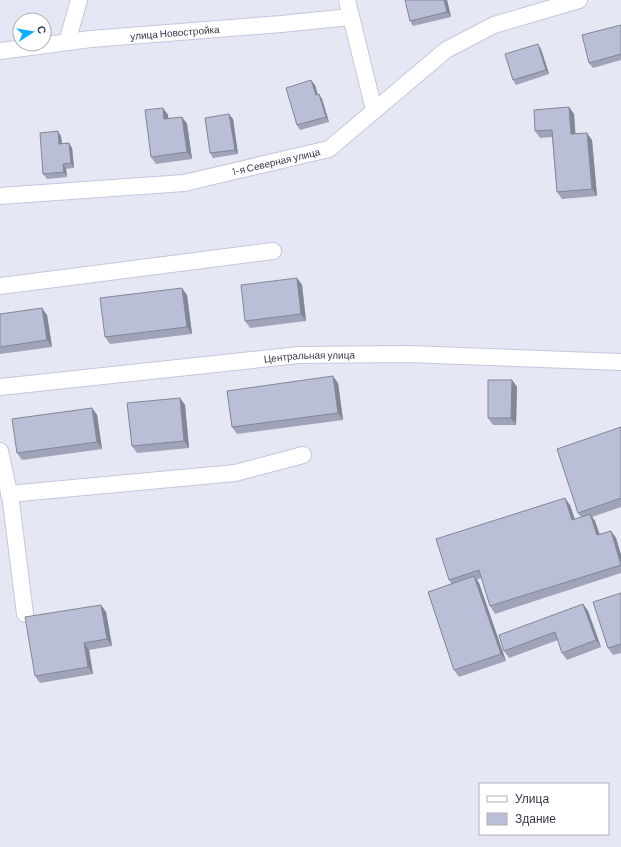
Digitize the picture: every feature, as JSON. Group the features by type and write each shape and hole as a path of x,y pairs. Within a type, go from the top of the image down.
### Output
{"street":[{"path":"67,42 79,0"},
{"path":"347,0 374,110"},
{"name":"1-я Северная улица","path":"0,196 184,183 329,149 446,50 494,25 579,0"},
{"name":"улица Новостройка","path":"0,51 99,38 281,24 350,16"},
{"path":"0,286 273,251"},
{"name":"Центральная улица","path":"0,387 299,355 408,354 621,362"},
{"path":"0,450 9,494 25,614"},
{"path":"9,494 235,473 303,455"}],"building":[{"path":"405,0 444,0 447,12 410,21"},
{"path":"621,25 621,54 589,63 582,35"},
{"path":"538,44 546,70 513,80 505,54"},
{"path":"311,80 316,95 319,94 326,117 297,125 286,88"},
{"path":"569,107 571,134 587,133 592,189 557,192 552,130 535,131 534,110"},
{"path":"163,108 164,119 182,117 187,152 151,157 145,110"},
{"path":"229,114 235,150 210,153 205,118"},
{"path":"58,131 59,144 69,143 71,163 63,164 64,172 43,174 40,133"},
{"path":"297,278 301,314 245,321 241,285"},
{"path":"182,288 187,327 105,337 100,298"},
{"path":"42,308 47,340 0,347 0,314"},
{"path":"333,376 338,413 232,427 227,391"},
{"path":"488,380 512,380 511,418 488,418"},
{"path":"180,398 184,441 132,446 127,403"},
{"path":"92,408 97,442 17,453 12,419"},
{"path":"621,427 621,498 578,513 557,449"},
{"path":"565,498 572,520 590,514 597,535 611,531 621,565 490,606 479,570 449,580 436,539"},
{"path":"474,576 501,654 454,670 428,592"},
{"path":"621,593 621,644 608,648 593,602"},
{"path":"583,604 596,640 562,653 555,632 504,651 499,635"},
{"path":"101,605 107,639 84,643 88,667 35,676 25,617"}]}
